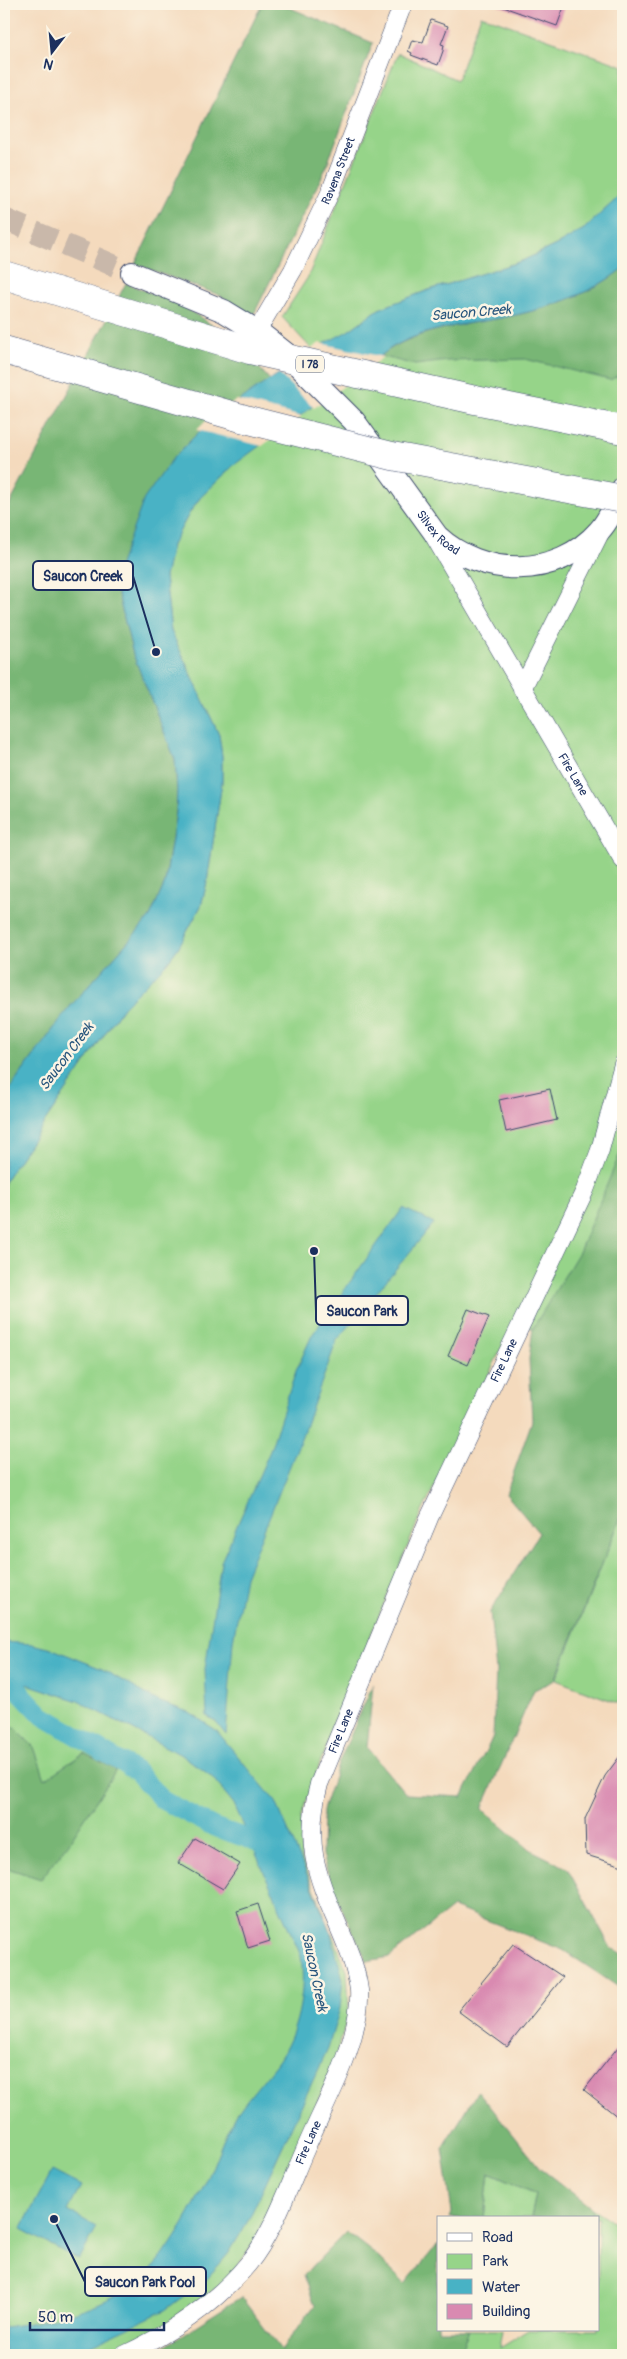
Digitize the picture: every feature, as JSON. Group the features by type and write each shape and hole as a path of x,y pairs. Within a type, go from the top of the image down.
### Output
{"highway":[{"name":"I 78","path":"4,275 250,350 456,396 623,430"},
{"path":"4,350 229,415 392,456 623,499"}],"street":[{"name":"Ravena Street","path":"257,331 293,270 330,192 403,4"},
{"path":"132,273 204,302 257,331"},
{"name":"Silvex Road","path":"257,331 290,357 341,406 428,525 447,545 460,553 498,566 521,568 549,562 580,548 590,540 607,521 623,488"},
{"path":"522,689 607,521"},
{"name":"Fire Lane","path":"428,525 623,860"},
{"name":"Fire Lane","path":"124,2355 149,2343 189,2319 209,2304 250,2263 274,2219 347,2055 358,2013 359,1992 350,1953 325,1895 313,1856 312,1816 319,1784 429,1518 585,1190 600,1150 623,1064"}],"green space":[{"path":"262,4 281,4 373,43 325,170 253,316 219,295 135,264"},
{"path":"481,15 623,66 623,193 584,229 558,244 522,261 426,291 379,309 348,331 383,337 411,339 522,314 565,301 585,292 623,268 623,1373 515,1320 421,1514 334,1724 301,1816 302,1858 347,1971 349,2012 332,2069 256,2239 229,2279 162,2327 105,2355 4,2355 4,1182 123,1007 166,964 178,948 201,906 207,882 222,782 222,756 219,735 171,631 165,576 172,545 200,498 233,465 343,383 282,317 308,277 398,53 457,80"},
{"path":"623,268 623,373 610,380 525,359 448,361 415,365 380,356 394,347 423,334 453,326 517,315 565,301 596,286"},
{"path":"126,283 183,306 233,339 270,380 254,392 118,594 133,654 175,759 176,813 165,883 150,917 68,1009 4,1097 4,515"},
{"path":"623,1146 623,1512 555,1680 534,1690 482,1809 529,1849 567,1868 611,1948 623,1954 623,1990 563,1950 453,1907 390,1957 367,1961 335,1894 322,1855 323,1810 339,1762 373,1684 367,1748 406,1794 462,1797 493,1737 496,1671 490,1612 539,1533 506,1494 532,1421 529,1359 533,1328 579,1252"},
{"path":"623,1512 623,1705 556,1680"},
{"path":"4,1717 34,1747 45,1779 84,1753 116,1770 68,1844 41,1879 4,1867"},
{"path":"478,2091 540,2168 593,2209 591,2216 531,2216 536,2194 489,2173 484,2216 451,2216 452,2213 443,2148"},
{"path":"489,2173 536,2194 531,2216 484,2216"},
{"path":"593,2209 623,2228 623,2355 458,2355 468,2332 503,2332 500,2348 526,2332 600,2332 600,2216 591,2216"},
{"path":"346,2232 377,2256 405,2284 437,2245 437,2332 468,2332 458,2355 144,2355 166,2345 241,2297 281,2350 315,2305 304,2275"}],"water":[{"path":"623,193 623,268 610,278 565,301 517,315 458,325 430,332 404,341 391,348 234,465 200,498 190,512 172,545 165,577 171,631 219,735 222,756 222,782 207,882 201,906 178,948 166,964 123,1007 4,1182 4,1097 68,1009 150,917 165,883 176,813 175,759 133,654 118,594 119,567 144,499 173,458 212,419 318,347 348,331 379,309 426,291 522,261 558,244 584,229"},
{"path":"403,1208 434,1223 337,1340 300,1441 245,1577 233,1641 226,1735 215,1721 207,1716 205,1669 221,1562 270,1451 296,1371 312,1335"},
{"path":"4,1642 32,1644 55,1650 102,1669 158,1701 188,1712 216,1730 276,1802 329,1927 343,1979 340,2008 328,2048 248,2221 229,2253 205,2280 165,2310 83,2349 64,2355 4,2355 4,2327 66,2315 107,2300 143,2277 158,2262 195,2204 236,2115 276,2064 290,2040 299,2012 301,1998 301,1956 234,1804 211,1776 185,1757 78,1701 30,1685 4,1683"},
{"path":"52,2171 81,2186 68,2211 97,2227 79,2260 21,2229"}],"pier":[{"path":"320,343 383,357 314,408 277,372"},
{"path":"237,400 302,417 262,446 197,430 210,417"}],"building":[{"path":"495,4 565,4 557,26"},
{"path":"431,20 448,26 441,44 444,45 438,65 411,55 412,53 408,51 412,40 423,42"},
{"path":"550,1089 557,1120 506,1132 499,1100"},
{"path":"468,1309 489,1317 468,1365 448,1356"},
{"path":"623,1752 623,1866 586,1855 585,1819 605,1776"},
{"path":"195,1838 240,1864 223,1889 178,1863"},
{"path":"258,1904 270,1941 248,1948 237,1911"},
{"path":"513,1944 563,1977 507,2047 458,2011"},
{"path":"618,2047 623,2052 623,2121 584,2090"}],"waterway":[{"path":"4,1675 43,1716 136,1771 162,1800 214,1827 272,1847"}],"tunnel":[{"path":"4,219 132,273"}],"place":[{"name":"Saucon Creek","path":"156,652"},
{"name":"Saucon Park","path":"314,1251"},
{"name":"Saucon Park Pool","path":"54,2219"}]}
